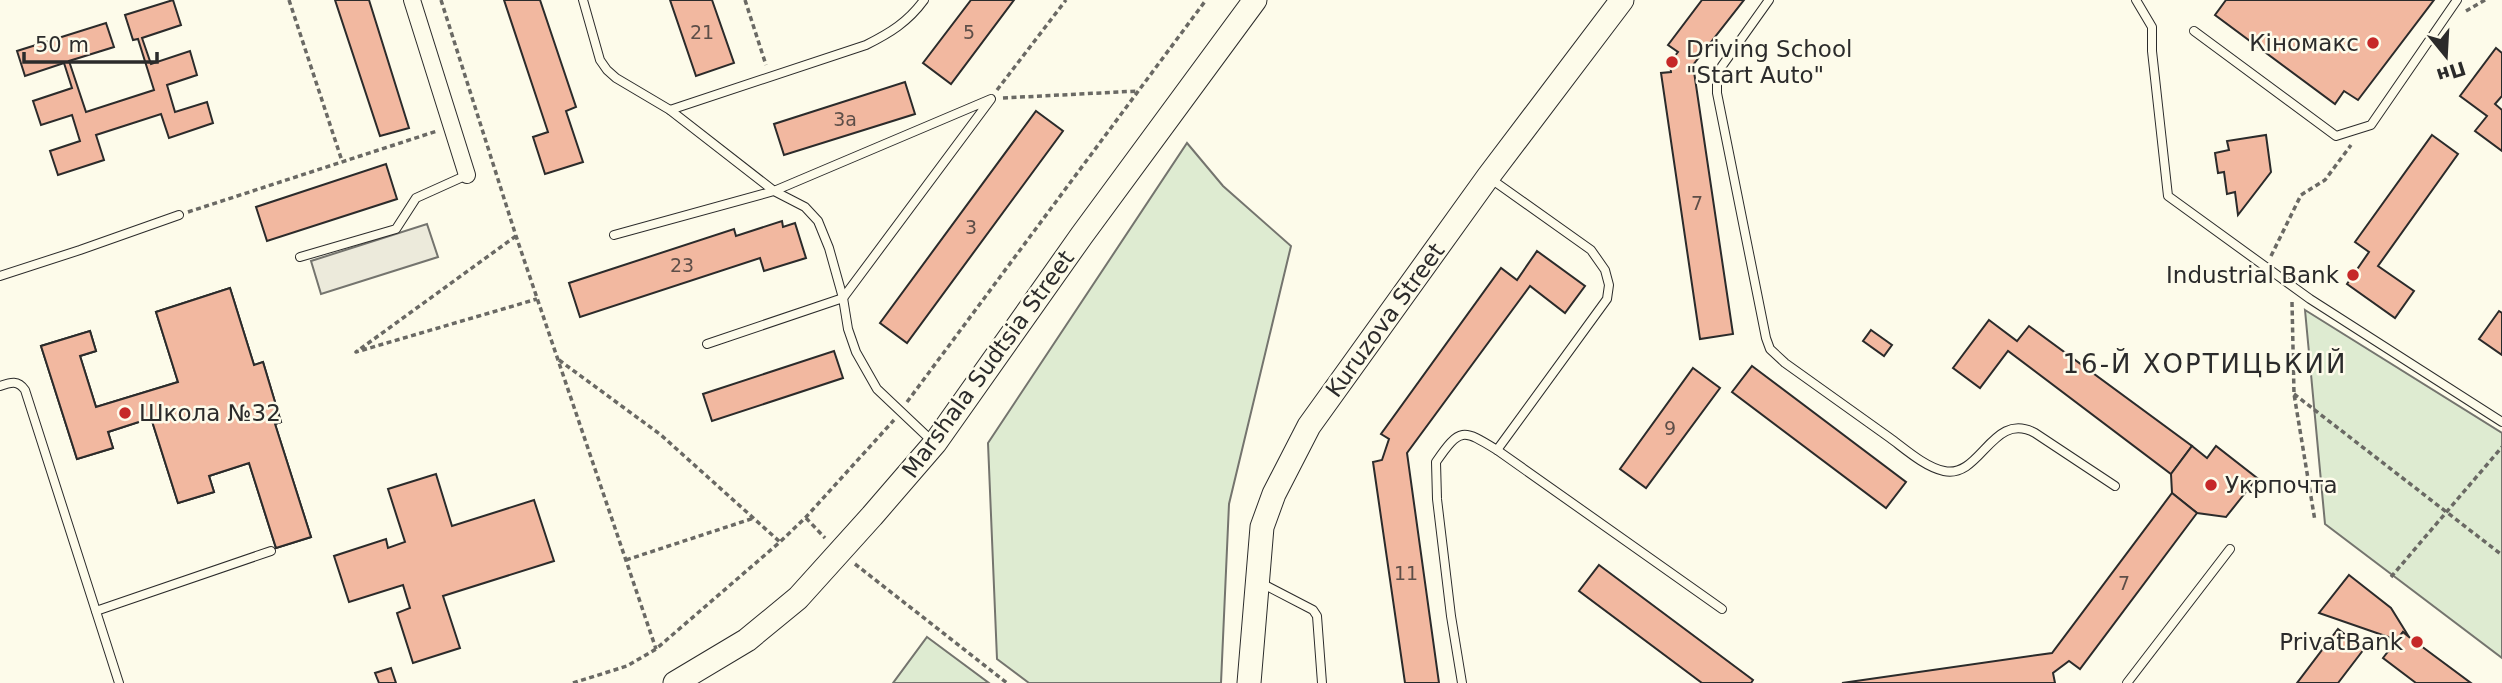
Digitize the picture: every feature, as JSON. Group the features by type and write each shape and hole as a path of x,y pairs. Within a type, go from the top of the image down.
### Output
{"street":[{"path":"412,0 467,175"},
{"name":"Marshala Sudtsia Street","path":"675,683 747,640 797,598 841,553 935,443 1106,202 1255,0"},
{"name":"Kuruzova Street","path":"1250,683 1262,527 1274,494 1309,426 1488,177 1622,0"}],"lane":[{"path":"583,0 600,60 607,70 670,110 774,191 804,207 818,221 829,248 856,352 877,389 935,443"},
{"path":"670,110 866,45 892,32 908,20 924,0"},
{"path":"1769,0 1722,66 1717,76 1717,93 1770,349 1785,363 1891,439 1943,471 1960,470 2005,431 2021,428 2035,433 2115,486"},
{"path":"2136,0 2152,27 2152,51 2168,196 2291,286 2502,422"},
{"path":"2194,31 2336,136 2371,125 2457,0"},
{"path":"614,235 774,191 991,99"},
{"path":"706,344 843,298 991,99"},
{"path":"300,257 396,229 416,198 467,175"},
{"path":"1488,177 1591,250 1605,270 1609,285 1607,299 1497,450"},
{"path":"0,276 179,215"},
{"path":"0,386 13,382 22,384 26,390 119,683"},
{"path":"1462,683 1451,616 1434,469 1439,457 1458,436 1464,434 1471,434 1497,450 1722,609"},
{"path":"2127,683 2230,550"},
{"path":"96,611 271,551"},
{"path":"1257,582 1313,610 1317,616 1322,683"}],"path":[{"path":"289,0 342,162"},
{"path":"441,0 516,236 656,649"},
{"path":"745,0 769,77"},
{"path":"991,99 1066,0"},
{"path":"573,683 627,666 656,649 806,517 893,422 1206,0"},
{"path":"991,99 1138,91"},
{"path":"179,215 452,126"},
{"path":"516,236 356,352 537,299"},
{"path":"2291,286 2294,394 2315,521"},
{"path":"557,359 661,435 780,542"},
{"path":"2294,394 2502,555"},
{"path":"2391,577 2502,447"},
{"path":"806,517 841,553 1007,683"},
{"path":"626,560 754,518"}],"green space":[{"path":"1187,143 1223,186 1291,246 1229,504 1221,683 1029,683 997,659 988,443"},
{"path":"2305,310 2502,433 2502,658 2325,524"},
{"path":"927,637 989,683 893,683"}],"shaded area":[{"path":"427,224 438,257 321,294 311,261"}],"building":[{"path":"173,0 181,25 142,38 151,64 190,51 197,75 167,85 175,112 207,102 213,123 169,138 161,114 96,135 104,160 58,175 50,151 80,141 72,115 41,125 33,101 72,88 64,63 25,76 17,51 106,23 114,47 69,61 86,112 154,90 138,39 133,40 125,15"},
{"path":"335,0 369,0 409,128 380,136"},
{"path":"504,0 540,0 576,107 566,111 583,162 545,174 533,137 548,132"},
{"path":"670,0 712,0 734,63 696,76"},
{"path":"971,0 1014,0 951,84 923,63"},
{"path":"1702,0 1744,0 1693,65 1733,334 1700,339 1661,73 1671,72 1670,62 1678,52 1668,45"},
{"path":"2226,0 2434,0 2358,100 2344,91 2335,104 2215,15"},
{"path":"2496,48 2502,53 2502,96 2495,104 2502,110 2502,151 2475,131 2487,116 2460,96"},
{"path":"905,82 915,114 784,155 774,124"},
{"path":"1036,111 1063,131 907,343 880,323"},
{"path":"2266,135 2271,172 2238,215 2235,192 2227,194 2224,172 2218,173 2215,153 2229,150 2227,141"},
{"path":"2432,135 2458,154 2378,266 2414,291 2395,318 2347,284 2369,252 2355,242"},
{"path":"386,164 397,199 267,241 256,207"},
{"path":"782,221 783,227 795,223 806,258 764,271 760,258 580,317 569,283 734,229 736,236"},
{"path":"1537,251 1585,286 1565,313 1530,286 1407,453 1439,683 1405,683 1373,462 1382,460 1389,439 1381,434 1501,268 1517,280"},
{"name":"Школа №32","path":"230,288 254,365 263,362 281,422 275,424 311,537 276,548 249,463 209,476 214,492 178,503 151,418 108,432 113,448 77,459 41,346 90,331 96,351 80,356 96,407 178,382 156,312","holes":["225,374 242,425 196,440 179,389"]},
{"name":"Школа №32","path":"230,288 254,365 263,362 281,422 275,424 311,537 276,548 249,463 209,476 214,492 178,503 151,418 108,432 113,448 77,459 41,346 90,331 96,351 80,356 96,407 178,382 156,312"},
{"path":"2499,311 2502,313 2502,355 2479,339"},
{"path":"1989,320 2017,341 2029,326 2192,446 2171,474 2008,351 1980,388 1953,368"},
{"path":"1871,330 1892,345 1884,356 1863,341"},
{"path":"834,351 843,378 712,421 703,394"},
{"path":"1752,366 1906,482 1886,508 1732,392"},
{"path":"1693,368 1720,388 1646,488 1620,469"},
{"name":"Укрпочта","path":"2192,446 2207,458 2216,446 2257,478 2226,517 2197,513 2172,493 2171,474"},
{"path":"436,474 452,526 534,500 554,561 443,596 460,648 413,663 397,613 410,608 403,585 349,602 334,556 386,539 388,548 405,542 388,489"},
{"path":"2172,493 2197,513 2080,669 2069,661 2053,673 2055,683 1842,683 2052,653"},
{"path":"1599,565 1753,680 1751,683 1702,683 1579,591"},
{"path":"2349,575 2391,608 2409,637 2403,632 2397,640 2319,613"},
{"path":"2338,629 2364,649 2338,683 2297,683"},
{"path":"2403,632 2471,683 2416,683 2383,658"},
{"path":"391,668 396,683 379,683 375,673"}],"place":[{"name":"Кіномакс","path":"2373,43"},
{"name":"Driving School \"Start Auto\"","path":"1672,62"},
{"name":"Industrial Bank","path":"2353,275"},
{"name":"Школа №32","path":"125,413"},
{"name":"Укрпочта","path":"2211,485"},
{"name":"PrivatBank","path":"2417,642"}],"district":[{"name":"16-Й ХОРТИЦЬКИЙ","path":"2205,364"}]}
